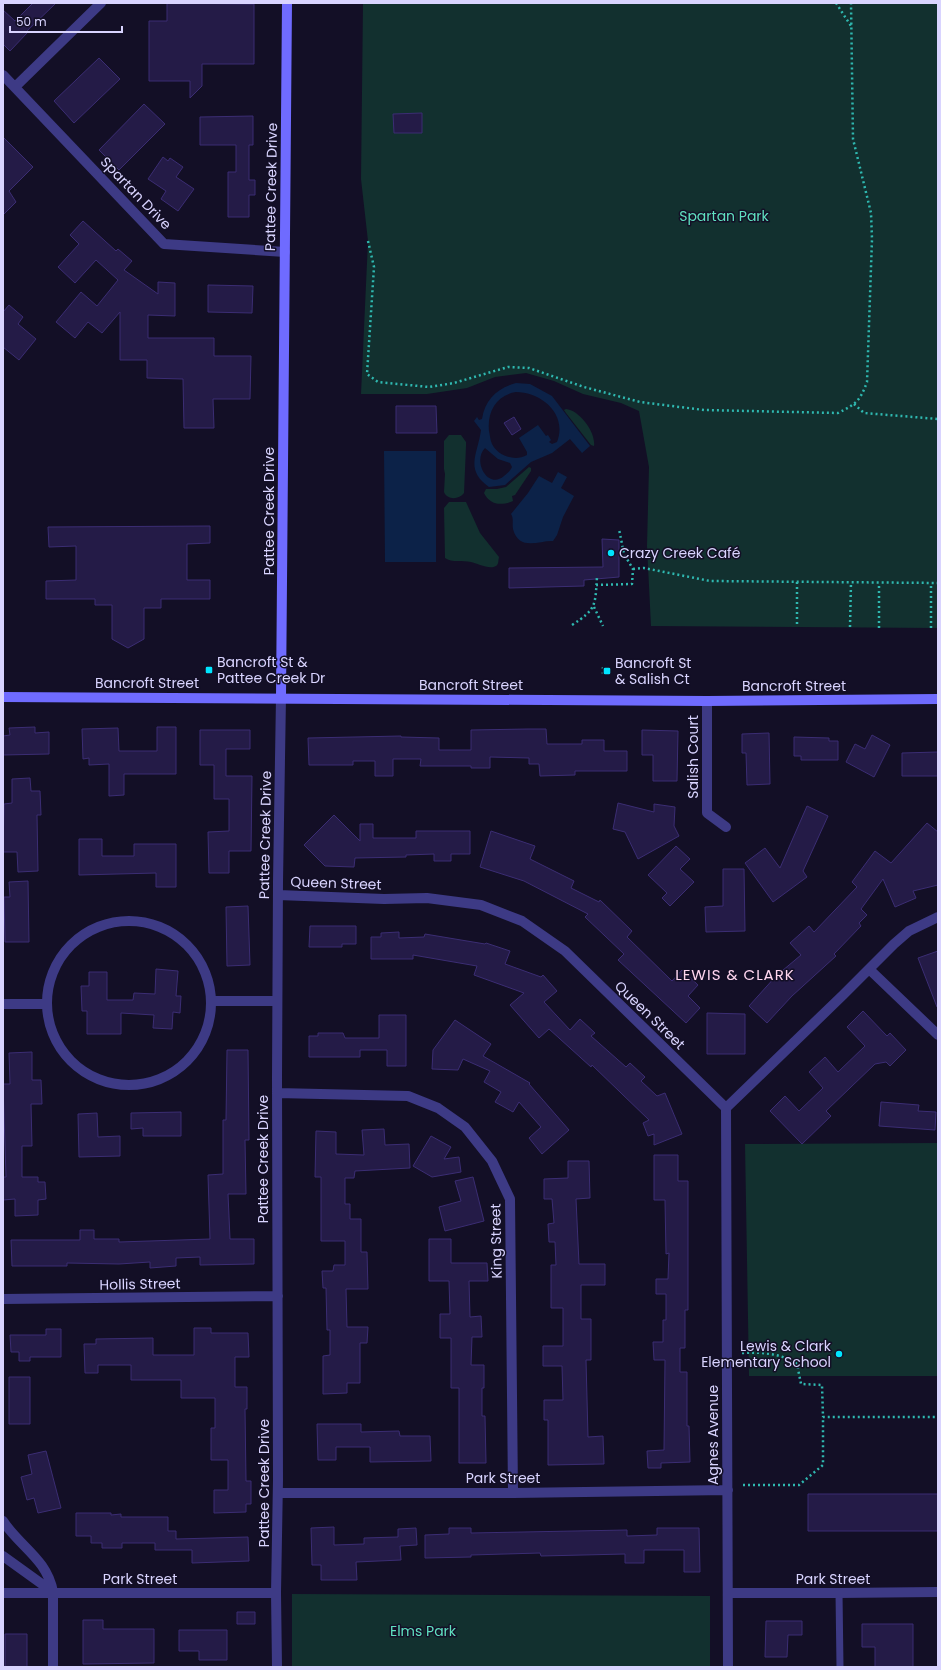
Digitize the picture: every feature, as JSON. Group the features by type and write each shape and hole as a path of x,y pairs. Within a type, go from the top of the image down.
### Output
{"street":[{"path":"15,87 101,3"},
{"name":"Pattee Creek Drive","path":"277,1667 277,1001 287,3"},
{"name":"Spartan Drive","path":"3,75 164,244 285,252"},
{"name":"Bancroft Street","path":"3,697 281,697 707,701 938,699"},
{"name":"Salish Court","path":"707,701 707,813 726,827"},
{"name":"Queen Street","path":"278,895 384,899 427,898 481,905 522,921 565,951 726,1108"},
{"path":"726,1108 894,944 909,931 938,917"},
{"path":"123,921 152,924 166,930 184,942 195,955 203,968 211,1001 210,1014 204,1035 189,1058 177,1069 163,1077 151,1082 132,1085 114,1084 97,1079 73,1063 55,1039 49,1021 47,1004 52,976 57,963 70,946 95,928 123,921"},
{"path":"869,969 938,1035"},
{"path":"211,1001 277,1001"},
{"path":"3,1004 47,1004"},
{"name":"King Street","path":"277,1093 408,1096 438,1108 465,1127 492,1161 510,1199 513,1493"},
{"name":"Agnes Avenue","path":"726,1108 728,1667"},
{"name":"Hollis Street","path":"3,1299 278,1296"},
{"name":"Park Street","path":"278,1493 513,1493 728,1490"},
{"path":"3,1521 10,1531 43,1566 51,1582 53,1592 53,1667"},
{"path":"3,1556 53,1592"},
{"name":"Park Street","path":"728,1593 938,1592"},
{"name":"Park Street","path":"3,1593 276,1593"}],"lane":[{"path":"839,1593 840,1667"}],"path":[{"path":"836,3 851,27"},
{"path":"368,241 374,267 367,374 378,382 429,386 454,383 508,367 529,368 584,387 640,402 704,410 838,413 854,404 861,397 867,382 872,239 871,213 853,138 851,3"},
{"path":"854,404 864,413 938,419"},
{"path":"596,585 632,584 633,569 624,554 619,530"},
{"path":"633,569 644,568 710,581 938,583"},
{"path":"597,577 594,607 603,626"},
{"path":"797,582 797,627"},
{"path":"850,627 851,582"},
{"path":"879,583 879,628"},
{"path":"931,584 931,628"},
{"path":"572,626 585,617 594,607"},
{"path":"262,665 268,665"},
{"path":"603,667 603,677"},
{"path":"742,1353 764,1352 788,1358 797,1364 801,1384 822,1385 823,1417 823,1465 799,1485 743,1485"},
{"path":"823,1417 938,1417"}],"green space":[{"name":"Spartan Park","path":"363,3 938,3 938,628 651,626 647,546 649,467 639,411 621,403 583,394 554,381 526,373 495,377 467,388 427,394 361,394 368,241 361,179"},
{"path":"566,409 576,413 586,423 592,434 594,446 591,445 566,413 564,410"},
{"path":"449,435 461,435 466,442 464,493 456,498 448,497 444,492 444,441"},
{"path":"529,467 531,468 531,471 515,495 512,496 513,501 500,504 489,500 486,497 484,493 486,489 506,487"},
{"path":"449,502 466,502 480,533 499,557 496,566 487,567 471,562 448,560 445,558 444,508"},
{"path":"938,1143 938,1376 749,1376 745,1144"},
{"name":"Elms Park","path":"292,1594 710,1596 710,1667 292,1667"}],"water":[{"path":"516,383 530,384 552,396 590,446 582,453 570,439 552,453 531,462 505,485 489,487 481,480 475,467 474,461 481,430 474,421 477,417 479,420 482,419 486,406 493,395 509,385","holes":["516,392 534,396 543,400 550,406 559,422 559,432 557,442 552,444 549,442 551,440 548,435 546,436 538,425 519,438 527,452 527,455 512,458 498,452 492,444 489,424 491,411 498,401 503,397","485,448 498,459 510,463 512,467 507,474 498,479 488,477 481,466 480,460 481,454"]},
{"path":"384,451 436,451 436,562 385,562"},
{"path":"558,472 567,477 561,488 574,496 563,517 557,535 553,541 525,543 516,536 513,529 513,519 511,514 528,493 539,476 552,483"}],"building":[{"path":"33,3 56,3 26,32 27,33 10,51 3,44 3,10 15,21"},
{"path":"167,3 254,4 254,64 202,64 202,86 190,98 190,81 149,81 149,21 167,21"},
{"path":"99,58 120,79 74,123 54,101"},
{"path":"144,104 165,124 119,170 99,150"},
{"path":"422,113 422,133 394,133 393,114"},
{"path":"253,116 253,145 249,145 249,180 255,180 255,195 249,195 249,217 228,217 228,172 236,172 236,145 200,145 200,117"},
{"path":"3,137 33,167 9,191 16,202 3,215"},
{"path":"163,157 168,161 170,158 183,167 176,177 194,189 178,211 161,199 166,191 148,179"},
{"path":"83,221 116,251 118,249 132,261 124,270 158,294 158,282 175,283 175,316 148,315 148,338 214,338 214,356 251,356 250,399 213,399 214,428 184,428 183,379 147,378 147,360 120,360 120,312 102,333 88,322 75,338 56,322 81,292 97,306 118,280 96,260 75,283 58,267 79,244 70,235"},
{"path":"208,285 253,286 252,313 208,312"},
{"path":"9,305 23,317 18,324 36,339 19,360 3,347 3,312"},
{"path":"396,406 436,406 437,433 396,433"},
{"path":"514,417 521,429 512,435 504,423"},
{"path":"210,526 210,543 187,544 187,580 210,580 210,599 161,599 161,608 144,608 144,639 128,648 112,639 112,605 95,605 95,599 46,599 46,581 76,580 76,546 49,547 48,527"},
{"path":"602,539 619,540 619,577 584,580 584,586 509,588 509,568 603,567"},
{"path":"35,727 35,733 49,732 49,754 3,755 3,736 10,735 9,728"},
{"path":"157,727 176,727 176,774 124,774 124,795 109,796 109,764 89,765 89,758 83,759 82,729 118,728 119,751 157,751"},
{"path":"546,729 547,744 582,744 582,740 604,740 604,751 627,751 627,771 575,771 575,775 540,776 539,764 529,764 529,758 490,757 490,768 471,768 471,766 420,766 421,759 393,759 393,776 375,776 375,761 353,761 353,765 309,765 308,738 401,736 439,738 439,750 471,750 471,730"},
{"path":"200,730 250,730 250,749 226,749 226,776 252,776 251,851 229,851 229,873 209,873 208,832 229,831 229,799 214,799 214,765 200,765"},
{"path":"642,730 678,731 677,781 653,781 653,755 642,755"},
{"path":"769,733 770,784 747,785 746,753 742,753 742,734"},
{"path":"872,735 890,745 874,777 846,762 855,744 865,749"},
{"path":"794,737 829,738 829,741 838,741 838,760 801,760 801,756 794,756"},
{"path":"938,752 938,776 902,776 902,753"},
{"path":"30,778 31,791 40,791 41,815 37,815 38,871 18,872 17,852 3,852 4,804 12,803 12,779"},
{"path":"618,803 654,812 654,804 675,807 674,826 679,836 638,859 625,832 613,829"},
{"path":"807,806 828,816 803,871 807,877 773,902 745,863 765,848 780,868"},
{"path":"334,815 360,841 360,824 373,824 373,838 416,838 416,831 470,831 470,854 451,854 451,861 434,861 434,854 406,855 406,857 355,858 354,867 325,866 304,845"},
{"path":"927,823 938,832 938,885 913,891 916,898 895,907 883,879 861,909 867,915 859,923 861,926 834,954 836,956 792,996 767,1023 749,1006 776,976 801,955 790,943 809,926 814,932 857,887 852,882 875,851 891,863"},
{"path":"491,831 535,846 530,859 574,881 571,888 599,902 600,900 632,931 627,937 672,981 682,970 698,985 688,996 700,1008 686,1023 618,960 624,954 585,917 588,914 524,881 480,867"},
{"path":"79,839 102,839 102,856 134,856 134,844 176,844 176,887 156,887 156,873 79,875"},
{"path":"676,846 690,859 680,869 694,882 670,906 662,898 667,893 648,875"},
{"path":"723,869 744,869 745,931 706,932 705,907 723,906"},
{"path":"28,881 29,942 5,942 4,897 10,897 9,882"},
{"path":"248,906 250,965 227,966 226,907"},
{"path":"310,926 356,926 356,944 342,944 342,947 309,947"},
{"path":"399,932 399,938 424,937 425,934 486,943 510,951 505,964 541,977 543,975 557,991 544,1002 570,1030 580,1019 595,1033 591,1036 626,1067 630,1063 645,1077 641,1081 657,1096 665,1093 682,1134 654,1145 654,1134 648,1136 643,1123 649,1120 592,1065 591,1067 549,1029 539,1038 510,1005 524,993 474,975 477,966 413,955 413,959 371,959 371,937 381,937 381,933"},
{"path":"938,951 938,1007 937,1007 918,958"},
{"path":"156,969 178,971 176,996 181,996 180,1013 173,1012 172,1029 153,1028 154,1015 121,1013 121,1034 87,1034 87,1011 82,1011 81,986 89,986 89,972 107,972 107,1000 133,1000 134,993 155,994"},
{"path":"863,1011 887,1036 890,1033 906,1050 890,1066 886,1062 875,1064 826,1111 831,1116 802,1144 770,1111 785,1096 799,1111 823,1088 809,1072 825,1057 838,1072 865,1046 847,1027"},
{"path":"707,1013 745,1014 745,1054 707,1054"},
{"path":"379,1015 406,1015 406,1066 387,1066 387,1050 360,1050 360,1057 309,1057 309,1036 318,1036 318,1033 343,1033 345,1038 379,1038"},
{"path":"455,1020 491,1044 483,1056 530,1083 529,1084 569,1130 542,1154 529,1138 541,1127 519,1102 513,1112 495,1102 501,1092 484,1082 490,1071 463,1059 458,1070 432,1069 433,1050"},
{"path":"227,1050 248,1050 249,1140 245,1140 246,1194 228,1194 230,1239 254,1239 254,1264 200,1265 200,1257 176,1258 176,1266 150,1268 150,1262 119,1264 67,1263 67,1266 12,1266 11,1240 80,1240 80,1230 94,1230 94,1239 119,1239 119,1242 210,1239 208,1175 223,1174 223,1120 226,1120"},
{"path":"32,1052 32,1080 41,1080 42,1104 31,1104 32,1146 22,1146 22,1177 38,1177 38,1182 45,1182 46,1199 38,1200 38,1215 15,1216 15,1199 3,1200 3,1177 6,1177 3,1084 10,1084 9,1053"},
{"path":"881,1102 919,1105 918,1111 936,1112 935,1130 879,1126"},
{"path":"181,1112 181,1136 143,1136 143,1128 131,1129 131,1113"},
{"path":"97,1113 98,1137 120,1136 120,1156 79,1157 78,1114"},
{"path":"384,1129 385,1145 409,1144 410,1168 355,1171 354,1178 345,1178 345,1204 350,1204 350,1219 361,1219 361,1252 367,1252 368,1289 346,1289 347,1327 368,1327 367,1343 360,1343 360,1383 347,1383 347,1393 323,1394 323,1356 330,1355 330,1330 327,1330 326,1288 323,1288 322,1271 333,1271 334,1265 345,1265 345,1241 321,1241 321,1177 315,1177 316,1131 336,1132 336,1154 364,1155 362,1130"},
{"path":"431,1136 451,1147 444,1159 459,1157 461,1172 432,1177 413,1166"},
{"path":"654,1155 678,1155 678,1181 688,1181 688,1310 685,1310 685,1348 680,1348 680,1372 687,1372 687,1426 689,1426 690,1462 661,1463 661,1468 648,1468 647,1451 664,1450 665,1360 654,1360 653,1342 663,1342 663,1320 666,1320 666,1294 656,1294 656,1279 668,1279 669,1253 666,1254 665,1200 654,1200"},
{"path":"568,1161 589,1161 590,1198 576,1199 579,1264 605,1264 605,1285 581,1285 581,1319 591,1319 591,1360 586,1360 588,1437 603,1436 604,1464 548,1465 548,1420 544,1420 544,1400 563,1400 562,1366 543,1366 543,1346 563,1346 563,1308 551,1308 551,1265 556,1265 555,1242 549,1242 548,1224 554,1223 552,1199 544,1199 544,1179 568,1178"},
{"path":"473,1177 484,1221 445,1231 439,1207 461,1201 455,1181"},
{"path":"429,1239 451,1239 451,1263 487,1263 488,1281 469,1281 470,1317 481,1316 482,1337 472,1337 471,1365 484,1365 482,1416 485,1416 486,1463 459,1463 459,1388 451,1388 451,1338 440,1338 440,1314 450,1314 449,1281 429,1281"},
{"path":"194,1328 211,1328 211,1333 248,1333 249,1357 235,1357 235,1387 247,1387 247,1409 245,1409 246,1481 251,1481 251,1504 246,1504 246,1512 214,1513 214,1490 228,1490 228,1460 211,1460 211,1428 215,1428 215,1398 181,1398 181,1380 131,1380 131,1365 98,1365 98,1373 85,1373 84,1344 96,1344 96,1339 153,1338 153,1355 194,1355"},
{"path":"46,1329 61,1329 61,1357 30,1357 30,1361 19,1361 19,1352 11,1352 10,1335 46,1335"},
{"path":"9,1377 30,1377 30,1424 9,1424"},
{"path":"317,1424 361,1424 361,1432 399,1431 400,1436 430,1436 431,1461 370,1462 370,1447 336,1447 336,1460 318,1460"},
{"path":"46,1451 61,1508 38,1513 34,1498 27,1500 21,1477 32,1474 28,1455"},
{"path":"808,1494 938,1494 938,1531 808,1531"},
{"path":"76,1513 111,1513 111,1515 121,1514 121,1517 168,1517 168,1531 176,1531 176,1539 248,1537 249,1561 192,1563 192,1550 155,1550 155,1543 122,1543 122,1548 102,1548 102,1543 91,1543 91,1536 76,1536"},
{"path":"334,1527 334,1545 364,1544 364,1538 398,1537 398,1529 416,1528 417,1545 400,1546 401,1560 356,1562 357,1580 321,1580 321,1565 312,1565 311,1528"},
{"path":"449,1528 471,1528 471,1533 627,1530 627,1536 657,1535 657,1528 699,1528 700,1572 684,1572 684,1550 644,1550 644,1563 625,1563 625,1554 541,1556 540,1553 425,1558 425,1535 449,1534"},
{"path":"237,1612 255,1612 255,1624 237,1624"},
{"path":"83,1620 103,1620 103,1629 154,1629 154,1663 83,1664"},
{"path":"766,1621 802,1621 802,1635 788,1635 787,1657 765,1657"},
{"path":"862,1624 913,1624 913,1667 875,1667 875,1647 862,1647"},
{"path":"179,1630 227,1630 227,1660 199,1660 199,1651 179,1651"},
{"path":"5,1634 27,1634 27,1667 5,1667"}],"place":[{"name":"Crazy Creek Café","path":"611,553"},
{"name":"Bancroft St & Pattee Creek Dr","path":"209,670"},
{"name":"Bancroft St & Salish Ct","path":"607,671"},
{"name":"Lewis & Clark Elementary School","path":"839,1354"}],"district":[{"name":"LEWIS & CLARK","path":"735,974"}]}
